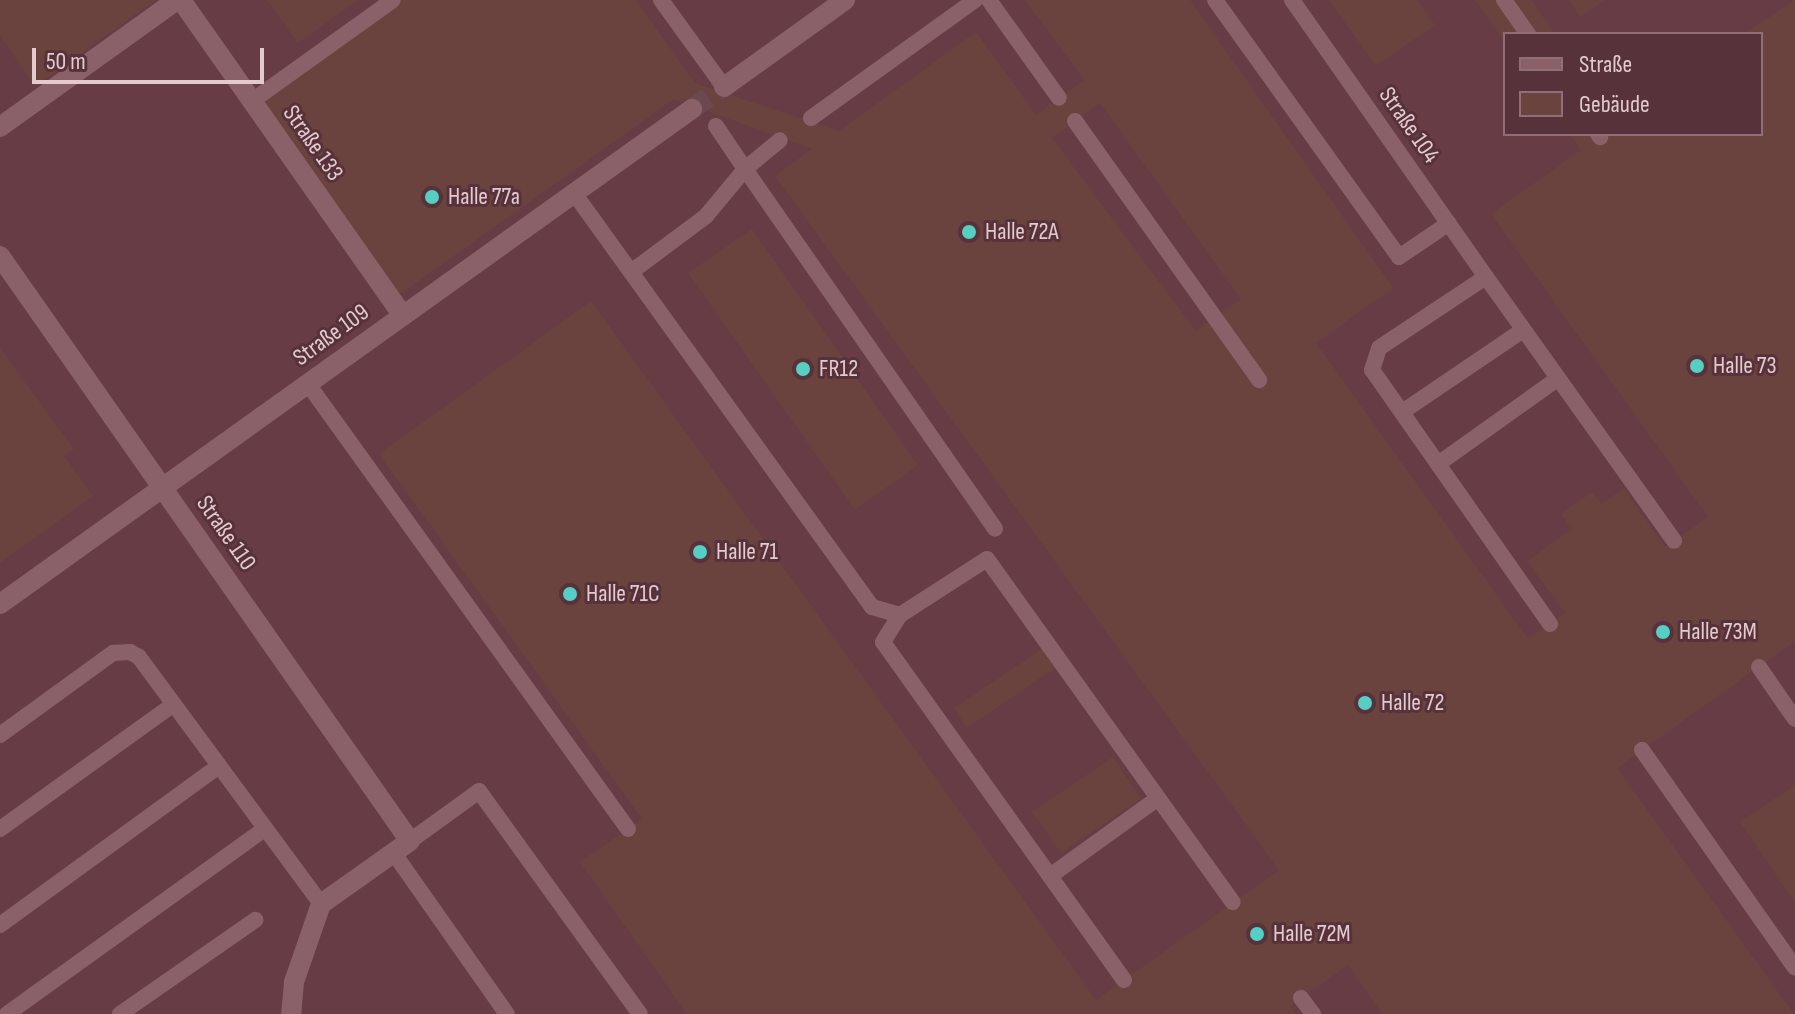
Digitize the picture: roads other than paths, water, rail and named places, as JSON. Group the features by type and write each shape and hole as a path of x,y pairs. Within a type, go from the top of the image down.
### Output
{"street":[{"name":"Straße 133","path":"0,127 179,0 403,316"},
{"path":"724,87 845,0"},
{"name":"Straße 109","path":"0,604 692,109"},
{"name":"Straße 110","path":"0,256 163,488 401,847"},
{"path":"291,1014 294,982 321,904 401,847"}],"lane":[{"path":"252,101 393,0"},
{"path":"661,0 724,87"},
{"path":"811,118 975,0"},
{"path":"989,0 1059,98"},
{"path":"1215,0 1399,257 1449,223"},
{"name":"Straße 104","path":"1292,0 1674,541"},
{"path":"1504,0 1527,32"},
{"path":"1075,121 1259,380"},
{"path":"716,126 995,529"},
{"path":"631,272 706,216 745,169 780,140"},
{"path":"574,193 872,607 900,615"},
{"path":"1486,277 1379,348 1372,370 1550,624"},
{"path":"1402,412 1523,330"},
{"path":"1438,464 1557,379"},
{"path":"308,384 403,522 628,829"},
{"path":"1124,980 883,642 900,615 987,559 1233,902"},
{"path":"0,735 113,653 139,657 321,904"},
{"path":"1759,667 1795,719"},
{"path":"0,829 174,704"},
{"path":"1642,750 1795,968"},
{"path":"0,925 219,766"},
{"path":"507,1014 401,847 479,791 640,1014"},
{"path":"1050,876 1158,798"},
{"path":"7,1014 264,829"},
{"path":"120,1014 255,920"},
{"path":"1301,998 1313,1014"}],"tunnel":[{"path":"692,109 724,87"}],"place":[{"name":"Halle 77a","path":"432,197"},
{"name":"Halle 72A","path":"969,232"},
{"name":"Halle 73","path":"1697,366"},
{"name":"FR12","path":"803,369"},
{"name":"Halle 71","path":"700,552"},
{"name":"Halle 71C","path":"570,594"},
{"name":"Halle 73M","path":"1663,632"},
{"name":"Halle 72","path":"1365,703"},
{"name":"Halle 72M","path":"1257,934"}]}
